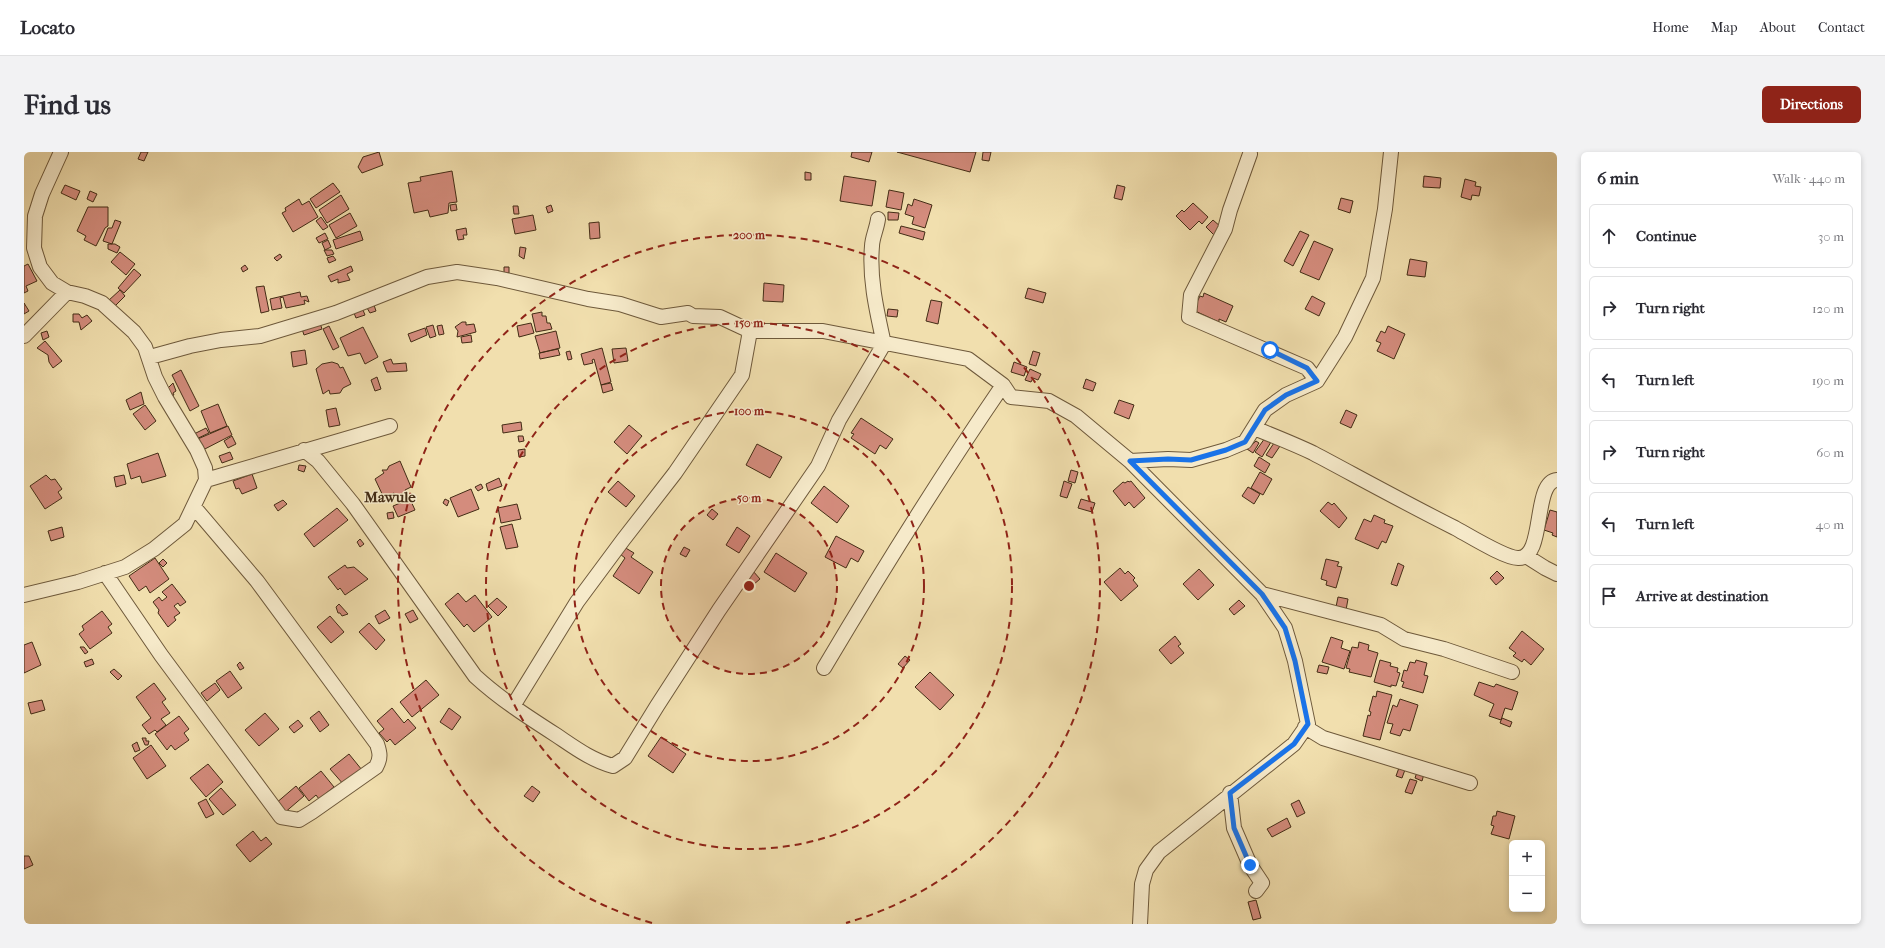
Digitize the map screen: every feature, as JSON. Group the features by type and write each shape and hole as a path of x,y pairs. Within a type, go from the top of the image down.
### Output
{"street":[{"path":"24,595 125,567 154,549 185,524 206,480 205,468 197,450 165,397 155,377 150,357 134,332 102,303 86,296 67,292 52,283 40,267 34,248 30,214 42,194 61,152"},
{"path":"1130,461 1168,459 1191,460 1226,450 1245,442 1265,410 1286,395 1317,381 1345,337 1373,278 1385,209 1391,152"},
{"path":"1250,154 1225,228 1192,295 1189,317 1307,368 1317,381"},
{"path":"304,450 318,461 353,504 475,676 496,695 598,762 612,766 625,758 715,617 818,466 839,420 884,344 878,315 871,261 872,244 876,233 878,219"},
{"path":"150,357 190,346 221,340 260,336 336,313 427,277 457,272 497,278 588,299 620,304 661,317 688,313 693,316 720,317 750,331 823,331 968,359 1003,385 1012,397 1049,401 1076,416 1130,461 1262,594 1285,628 1298,676 1308,724 1294,744 1230,793 1159,852 1146,870 1142,884 1140,924"},
{"path":"24,336 67,292"},
{"path":"513,706 577,602 622,540 675,474 742,375 750,331"},
{"path":"824,668 897,547 961,446 1003,385"},
{"path":"206,480 390,426"},
{"path":"1254,428 1311,453 1507,555 1518,558 1526,556 1533,548 1543,498 1548,486 1557,480"},
{"path":"106,573 161,655 281,817 299,820 376,767 380,761 380,753 377,744 256,581 194,507"},
{"path":"1526,556 1557,574"},
{"path":"1262,594 1381,625 1404,639 1444,649 1512,672"},
{"path":"1305,727 1323,738 1470,783"},
{"path":"1230,793 1234,828 1250,865 1262,883 1256,891"}],"building":[{"path":"141,152 148,152 144,161 138,159"},
{"path":"379,152 383,165 362,173 358,167 363,157"},
{"path":"852,152 872,152 869,162 851,157"},
{"path":"897,152 976,152 970,172"},
{"path":"983,152 991,152 989,161 982,160"},
{"path":"452,171 457,202 449,203 448,213 430,217 428,210 414,213 408,183 421,181 420,177"},
{"path":"805,172 811,173 811,180 805,180"},
{"path":"844,176 876,181 872,206 840,201"},
{"path":"1424,176 1441,178 1440,188 1423,187"},
{"path":"1465,179 1476,182 1475,186 1481,187 1479,196 1472,195 1471,200 1461,197"},
{"path":"333,183 340,192 316,208 310,199"},
{"path":"65,185 80,191 76,200 61,193"},
{"path":"1117,185 1125,187 1122,200 1114,198"},
{"path":"889,190 904,193 901,210 886,207"},
{"path":"90,191 97,194 93,202 87,199"},
{"path":"341,195 349,209 327,223 319,210"},
{"path":"1341,198 1353,201 1350,213 1338,209"},
{"path":"299,199 302,205 309,201 318,217 293,232 282,213 286,211 285,208"},
{"path":"914,199 932,205 925,228 912,224 914,217 905,214 908,204 912,206"},
{"path":"1193,203 1208,217 1202,224 1199,221 1190,230 1176,216 1182,210 1184,212"},
{"path":"456,204 457,210 451,211 450,205"},
{"path":"551,205 553,211 548,213 546,207"},
{"path":"513,206 518,206 519,214 514,214"},
{"path":"88,207 108,207 108,226 105,228 96,246 84,240 86,236 77,231"},
{"path":"888,212 899,213 898,220 888,220"},
{"path":"350,213 357,226 336,238 329,225"},
{"path":"533,215 536,230 515,234 512,219"},
{"path":"321,217 328,227 323,230 316,221"},
{"path":"115,220 121,222 112,244 103,241 108,228 112,228"},
{"path":"1213,220 1221,227 1214,235 1206,227"},
{"path":"599,222 600,238 590,239 589,223"},
{"path":"901,226 925,232 923,240 899,233"},
{"path":"466,228 467,235 463,235 464,239 458,240 456,230"},
{"path":"360,231 363,240 336,249 333,240"},
{"path":"1300,231 1309,235 1293,266 1284,261"},
{"path":"325,233 328,239 319,243 316,238"},
{"path":"328,240 331,247 325,250 322,243"},
{"path":"1314,241 1333,249 1319,280 1300,272"},
{"path":"108,244 115,244 120,247 117,253 108,249"},
{"path":"520,247 526,248 524,259 519,256"},
{"path":"324,250 332,250 334,254 327,256"},
{"path":"120,252 135,264 126,275 111,262"},
{"path":"280,254 282,257 277,261 274,258"},
{"path":"333,256 336,260 329,263 327,258"},
{"path":"1410,259 1427,262 1425,277 1407,275"},
{"path":"28,264 37,281 26,286 28,291 24,293 24,266"},
{"path":"245,265 248,269 243,272 241,268"},
{"path":"351,266 353,271 347,274 350,280 338,283 338,279 331,282 328,276"},
{"path":"504,267 509,267 509,273 504,273"},
{"path":"134,269 141,275 124,293 118,288"},
{"path":"764,283 784,285 783,302 763,301"},
{"path":"264,286 269,311 261,313 256,287"},
{"path":"1028,288 1046,293 1043,303 1025,298"},
{"path":"120,290 125,296 114,307 108,301"},
{"path":"300,292 301,297 307,296 309,302 304,300 305,304 286,308 283,297 280,298 282,308 272,310 270,299"},
{"path":"1204,293 1233,306 1226,322 1219,319 1219,322 1193,310 1200,296 1203,297"},
{"path":"1312,296 1325,303 1319,316 1305,309"},
{"path":"931,300 942,302 938,324 926,321"},
{"path":"24,303 29,311 24,314"},
{"path":"374,305 376,311 370,313 367,308"},
{"path":"888,309 898,310 897,317 887,316"},
{"path":"363,310 365,315 356,318 354,313"},
{"path":"542,312 542,316 546,316 547,323 550,323 552,329 536,332 532,314"},
{"path":"73,314 79,314 82,318 87,315 92,321 81,330 79,322 73,322"},
{"path":"462,322 466,322 466,325 474,324 476,332 457,337 458,331 455,327"},
{"path":"320,323 322,329 304,335 302,329"},
{"path":"531,323 534,333 519,337 517,326"},
{"path":"433,325 436,336 430,338 426,327"},
{"path":"442,325 444,334 439,335 437,326"},
{"path":"329,326 339,347 333,350 323,329"},
{"path":"1388,326 1405,334 1394,359 1377,351 1381,343 1376,341 1381,331 1385,333"},
{"path":"363,327 378,357 365,364 360,353 348,356 340,338"},
{"path":"425,328 427,335 411,342 408,334"},
{"path":"47,331 49,337 43,340 41,333"},
{"path":"556,331 560,348 540,353 535,336"},
{"path":"471,335 472,342 462,343 461,337"},
{"path":"45,341 62,361 53,368 49,362 48,355 37,348"},
{"path":"602,348 611,382 601,385 594,359 592,360 593,363 584,365 581,354"},
{"path":"626,348 628,361 614,363 612,349"},
{"path":"558,349 560,355 540,359 539,353"},
{"path":"305,350 307,364 293,367 291,352"},
{"path":"570,351 572,359 568,360 566,352"},
{"path":"1033,351 1040,353 1036,366 1029,364"},
{"path":"391,359 393,364 406,363 407,371 387,372 383,362"},
{"path":"332,362 338,364 340,368 343,367 351,384 343,388 340,393 330,394 329,390 323,394 316,369 322,364"},
{"path":"1014,362 1027,367 1024,376 1011,372"},
{"path":"1030,369 1041,374 1038,380 1033,378 1031,382 1025,380"},
{"path":"181,370 199,406 190,411 172,375"},
{"path":"377,377 381,389 375,391 371,380"},
{"path":"1086,379 1096,383 1093,391 1083,388"},
{"path":"173,383 176,391 172,396 165,391"},
{"path":"611,383 613,390 603,393 601,385"},
{"path":"141,392 144,404 130,410 126,400"},
{"path":"1119,400 1134,405 1129,419 1114,413"},
{"path":"218,404 227,426 210,433 201,411"},
{"path":"145,405 156,421 145,430 133,414"},
{"path":"336,408 340,425 329,427 326,410"},
{"path":"1346,410 1357,415 1351,428 1340,423"},
{"path":"861,418 893,439 886,449 880,445 875,454 851,438 854,434 851,433"},
{"path":"521,422 522,430 503,433 502,425"},
{"path":"629,425 642,436 627,454 614,442"},
{"path":"228,426 232,435 199,452 193,441"},
{"path":"206,428 209,433 192,441 190,436"},
{"path":"232,436 236,444 228,448 224,441"},
{"path":"518,436 523,436 524,441 519,442"},
{"path":"1265,438 1271,442 1262,457 1255,452"},
{"path":"1256,441 1259,443 1253,453 1247,449"},
{"path":"1274,443 1280,446 1272,458 1266,455"},
{"path":"757,444 782,457 770,478 746,465"},
{"path":"525,449 525,456 519,457 518,450"},
{"path":"230,452 233,459 222,463 219,456"},
{"path":"158,453 166,476 142,483 140,476 131,479 127,464"},
{"path":"1259,457 1270,464 1265,473 1254,466"},
{"path":"400,461 411,487 405,490 406,492 395,497 394,493 384,498 375,479 384,473 382,470 387,470 389,466"},
{"path":"299,465 306,466 304,472 298,470"},
{"path":"1071,470 1078,472 1075,483 1068,481"},
{"path":"1260,472 1272,479 1263,495 1251,488"},
{"path":"252,474 257,488 242,494 239,488 236,489 233,481"},
{"path":"46,475 51,480 55,479 62,489 58,492 62,498 45,509 30,486"},
{"path":"124,475 126,484 116,487 114,477"},
{"path":"499,478 502,486 488,491 486,484"},
{"path":"618,481 635,496 626,507 608,492"},
{"path":"1064,481 1072,484 1067,498 1060,496"},
{"path":"1131,481 1145,498 1134,508 1129,502 1125,506 1113,491 1123,482 1125,483"},
{"path":"481,484 483,488 478,491 475,487"},
{"path":"824,486 849,506 837,523 811,503"},
{"path":"1248,487 1260,494 1254,504 1242,496"},
{"path":"471,489 479,509 458,517 450,498"},
{"path":"410,499 415,510 398,517 393,506"},
{"path":"445,499 449,501 447,506 443,503"},
{"path":"1081,499 1095,503 1092,512 1078,508"},
{"path":"283,500 287,504 278,511 274,505"},
{"path":"1328,502 1332,505 1334,503 1347,518 1339,528 1320,511"},
{"path":"517,504 521,519 501,523 498,508"},
{"path":"337,508 348,520 314,547 304,534"},
{"path":"712,509 718,514 713,520 707,515"},
{"path":"1550,510 1557,512 1557,537 1552,535 1553,533 1544,530"},
{"path":"393,512 394,518 388,519 387,513"},
{"path":"1374,515 1385,520 1384,523 1393,526 1386,543 1382,541 1378,549 1355,539 1364,519 1371,522"},
{"path":"512,524 518,547 506,549 500,527"},
{"path":"62,527 64,537 51,541 48,531"},
{"path":"737,527 750,536 739,553 726,545"},
{"path":"836,536 864,551 858,562 851,558 846,568 825,557"},
{"path":"360,539 364,544 360,547 357,542"},
{"path":"624,547 634,553 631,557 653,572 639,594 613,576 625,558 620,554"},
{"path":"684,547 690,550 686,557 680,554"},
{"path":"776,553 807,573 795,592 764,572"},
{"path":"155,558 169,579 150,593 146,586 139,591 129,576"},
{"path":"163,559 167,563 163,567 159,563"},
{"path":"1326,559 1339,562 1337,566 1342,567 1336,588 1326,585 1327,581 1321,579"},
{"path":"1398,563 1404,566 1397,586 1391,584"},
{"path":"345,565 347,568 354,567 368,579 345,595 340,588 338,590 328,577"},
{"path":"1120,568 1125,574 1128,571 1135,578 1133,580 1138,586 1121,601 1104,582"},
{"path":"1199,569 1214,585 1198,600 1183,584"},
{"path":"753,571 760,579 753,585 746,578"},
{"path":"1497,571 1504,578 1496,585 1490,578"},
{"path":"172,584 186,602 180,606 178,603 174,606 180,613 174,617 176,620 168,627 158,613 159,610 153,602 159,597 162,601 167,597 162,592"},
{"path":"458,593 466,602 475,595 492,617 474,632 467,624 464,627 445,604"},
{"path":"1338,597 1348,599 1346,610 1336,607"},
{"path":"497,598 507,607 498,616 488,606"},
{"path":"1239,600 1245,606 1234,615 1229,609"},
{"path":"339,604 348,614 342,616 338,613 336,607"},
{"path":"385,610 390,618 379,624 375,616"},
{"path":"413,610 418,619 410,623 405,614"},
{"path":"102,611 112,624 108,627 112,633 90,649 79,634 84,630 82,626"},
{"path":"330,616 344,632 331,643 317,627"},
{"path":"369,623 385,640 376,650 359,632"},
{"path":"1522,631 1544,649 1531,665 1524,659 1522,662 1513,656 1516,653 1509,648"},
{"path":"1175,636 1181,644 1178,646 1184,653 1171,664 1159,650"},
{"path":"1331,637 1343,641 1341,648 1350,651 1344,669 1322,662"},
{"path":"32,642 41,665 24,673 24,645"},
{"path":"1359,642 1369,645 1368,650 1378,653 1371,677 1349,672 1350,669 1346,668 1352,647 1358,648"},
{"path":"80,647 84,647 88,652 85,654"},
{"path":"905,656 910,660 903,668 898,664"},
{"path":"92,659 94,664 86,667 84,662"},
{"path":"1380,660 1391,663 1390,666 1398,668 1397,672 1400,673 1396,686 1391,685 1391,687 1374,682"},
{"path":"1416,660 1427,663 1424,675 1428,676 1423,693 1402,687 1404,682 1401,681 1404,670 1407,671 1410,662 1415,663"},
{"path":"240,662 244,668 240,670 237,665"},
{"path":"1319,665 1329,667 1327,674 1317,672"},
{"path":"114,669 122,676 118,680 110,672"},
{"path":"230,671 242,688 228,698 216,681"},
{"path":"930,672 954,695 940,710 915,687"},
{"path":"426,680 439,695 412,717 400,702"},
{"path":"1479,682 1494,687 1496,684 1518,692 1512,710 1505,708 1501,720 1489,716 1494,704 1474,695"},
{"path":"154,683 166,699 162,702 170,713 161,719 166,725 157,732 155,730 149,734 142,725 151,718 136,697"},
{"path":"215,683 220,690 207,701 201,693"},
{"path":"1377,691 1392,695 1380,740 1363,736 1368,715 1370,716 1371,712 1369,711 1373,696 1376,697"},
{"path":"1400,699 1418,705 1410,731 1403,729 1400,736 1390,733 1393,724 1387,723 1393,705 1397,707"},
{"path":"42,700 45,710 31,714 28,703"},
{"path":"392,708 404,723 408,719 416,728 395,745 390,739 387,742 379,733 384,729 377,721"},
{"path":"449,708 461,717 452,730 440,722"},
{"path":"319,711 329,725 320,732 310,718"},
{"path":"265,713 279,729 259,746 245,730"},
{"path":"179,716 189,729 184,733 189,740 175,750 171,745 167,750 155,734"},
{"path":"1502,718 1512,722 1510,727 1500,723"},
{"path":"298,720 303,726 294,733 289,727"},
{"path":"661,737 686,754 673,773 648,756"},
{"path":"142,738 146,738 146,741 149,741 148,745 145,745"},
{"path":"137,742 140,750 135,752 132,745"},
{"path":"151,745 166,766 147,779 133,758"},
{"path":"349,754 362,770 344,785 330,769"},
{"path":"208,764 223,782 206,797 190,778"},
{"path":"1400,765 1406,767 1402,778 1396,776"},
{"path":"321,771 334,787 319,799 316,795 309,801 299,788"},
{"path":"1417,772 1424,774 1422,781 1415,778"},
{"path":"1410,779 1417,781 1412,794 1405,792"},
{"path":"296,786 304,796 283,814 275,804"},
{"path":"532,786 540,792 533,802 524,796"},
{"path":"221,788 236,805 223,815 209,799"},
{"path":"206,799 214,814 206,818 198,803"},
{"path":"1299,800 1305,813 1297,817 1291,804"},
{"path":"1497,811 1515,816 1509,839 1491,834 1494,826 1491,825 1493,816 1496,816"},
{"path":"1287,818 1291,827 1272,837 1267,829"},
{"path":"253,831 261,841 266,837 272,844 250,862 236,845"},
{"path":"24,856 29,856 33,865 24,869"},
{"path":"1256,900 1261,918 1253,920 1248,902"}],"district":[{"name":"Mawule","path":"390,497"}],"route":[{"path":"1250,865 1234,828 1230,793 1294,744 1308,724 1304,711 1295,661 1285,628 1262,594 1130,461 1168,459 1191,460 1226,450 1245,442 1265,410 1286,395 1317,381 1307,368 1270,350"}]}
